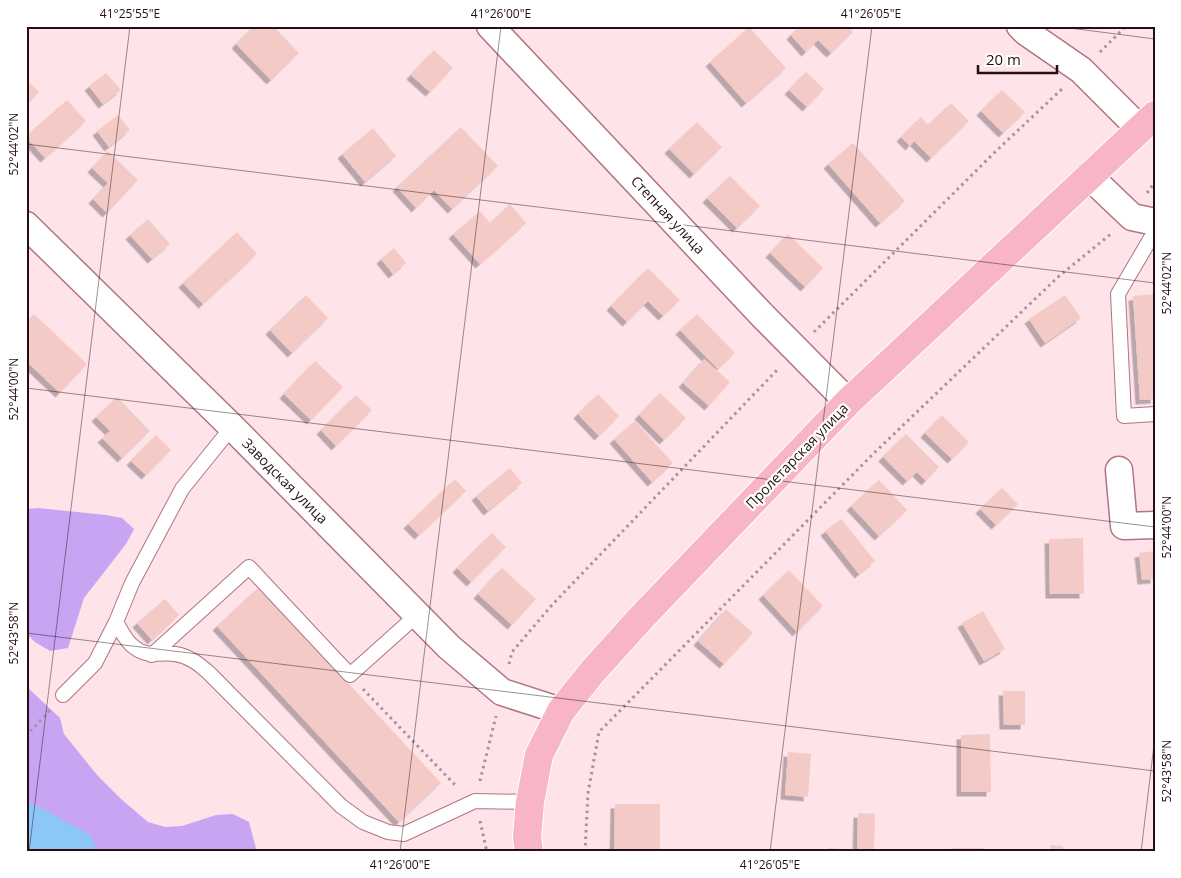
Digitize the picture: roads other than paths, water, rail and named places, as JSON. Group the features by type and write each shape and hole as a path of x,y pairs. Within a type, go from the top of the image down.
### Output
{"main road":[{"name":"Пролетарская улица","path":"529,852 527,837 530,802 539,755 560,711 593,671 640,619 848,402 1147,122"}],"street":[{"name":"Степная улица","path":"490,26 796,350 848,402"},
{"path":"1020,26 1081,70 1147,122"},
{"path":"1089,176 1143,219"},
{"name":"Заводская улица","path":"26,225 232,427 449,648 502,692 560,711"},
{"path":"1119,470 1124,526 1155,524"}],"lane":[{"path":"1155,231 1118,294 1124,416 1155,414"},
{"path":"63,695 94,663 116,622 132,583 182,489 232,427"},
{"path":"152,655 248,567 350,675 417,614"},
{"path":"116,622 132,646 142,652 152,655 174,654 184,656 194,660 209,672 341,806 363,822 388,832 404,834 475,801 530,802"}],"waterway":[{"path":"26,827 72,852"}]}
